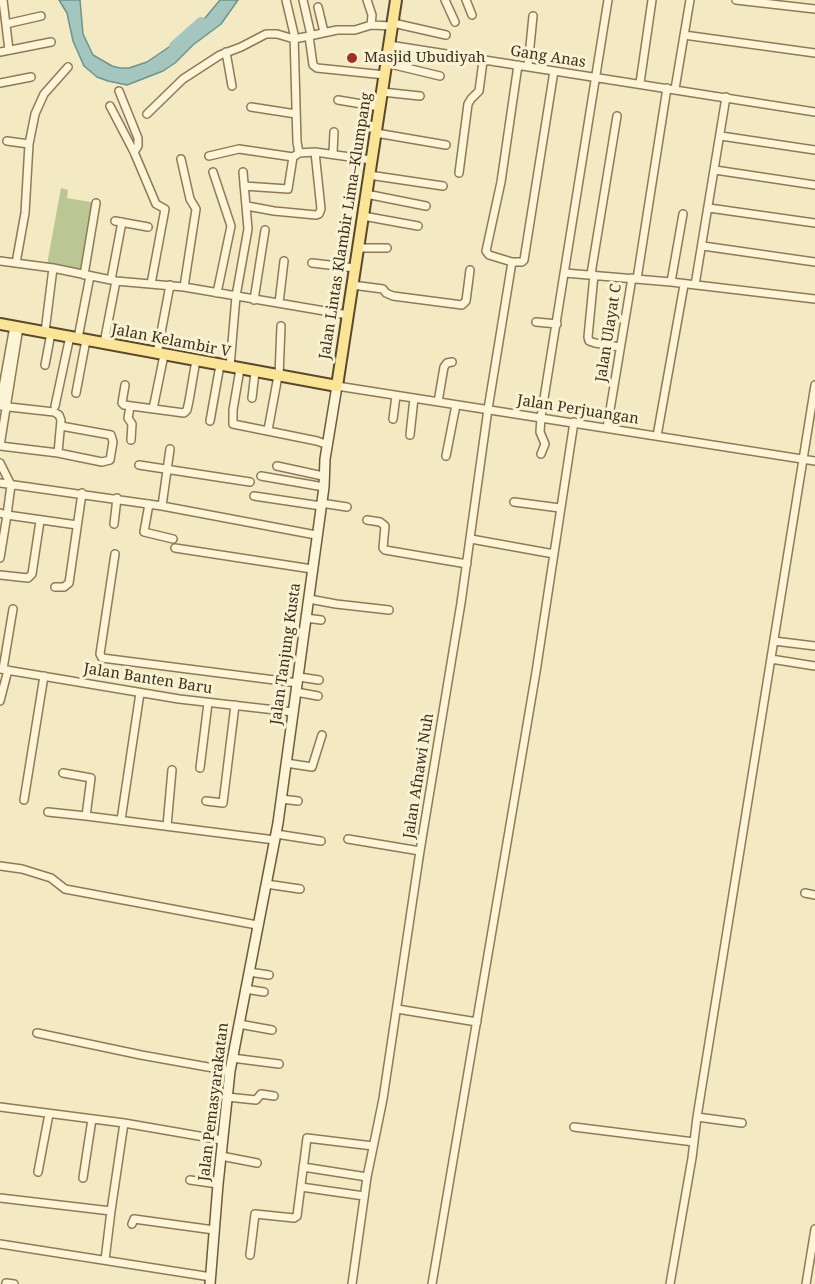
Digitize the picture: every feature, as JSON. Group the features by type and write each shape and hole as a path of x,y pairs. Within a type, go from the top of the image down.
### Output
{"main road":[{"name":"Jalan Lintas Klambir Lima–Klumpang","path":"337,386 396,0"},
{"name":"Jalan Kelambir V","path":"0,324 337,386"}],"street":[{"path":"3,0 9,50"},
{"path":"244,186 288,189 296,155 294,39 290,10 286,0"},
{"path":"303,0 314,67 385,75"},
{"path":"367,0 372,15 371,25"},
{"path":"445,0 454,22"},
{"path":"466,0 471,15"},
{"path":"541,454 545,444 540,432 541,417 608,0"},
{"path":"640,83 652,0"},
{"name":"Jalan Ulayat C","path":"608,428 620,347 690,0"},
{"path":"736,0 815,9"},
{"path":"318,7 324,32"},
{"path":"6,24 41,16"},
{"path":"528,66 534,16"},
{"path":"147,114 183,79 226,52 266,34 277,34 294,39 341,29 355,30 371,25 392,24 446,34"},
{"path":"684,35 815,53"},
{"path":"0,52 51,42"},
{"name":"Gang Anas","path":"389,45 815,112"},
{"path":"226,52 232,86"},
{"path":"459,173 468,104 478,91 483,61"},
{"path":"386,63 440,76"},
{"path":"518,65 501,182 486,251 489,255 512,262 522,262 524,258 554,71"},
{"path":"16,263 28,189 29,144 40,100 51,84 68,67"},
{"path":"0,83 32,77"},
{"path":"119,91 138,138 138,146 134,152"},
{"path":"382,92 420,96"},
{"path":"695,285 710,208 726,97"},
{"path":"338,100 380,107"},
{"path":"110,106 134,152 156,204 165,209 151,284"},
{"path":"251,107 296,114"},
{"path":"617,116 592,274 588,337 589,341 595,343 620,347"},
{"path":"333,153 334,132"},
{"path":"376,133 446,145"},
{"path":"721,136 815,150"},
{"path":"7,141 29,144"},
{"path":"209,156 239,149 296,155 315,152 333,153 371,160"},
{"path":"247,206 274,211 319,214 321,209 315,152"},
{"path":"181,159 190,199 196,209 184,287"},
{"path":"715,170 815,185"},
{"path":"213,172 231,226 217,293"},
{"path":"243,172 248,229 236,296 230,367 232,422 328,445"},
{"path":"369,175 442,186"},
{"path":"366,194 426,206"},
{"path":"76,393 78,338 96,203"},
{"path":"710,208 815,223"},
{"path":"671,282 683,214"},
{"path":"363,216 418,225"},
{"path":"104,343 119,222 148,226"},
{"path":"254,300 265,230"},
{"path":"703,246 815,261"},
{"path":"358,248 387,248"},
{"path":"0,261 53,268 113,280 184,287 348,315"},
{"path":"279,303 284,261"},
{"name":"Jalan Afnawi Nuh","path":"352,1284 367,1177 383,1099 420,851 471,539 488,409 512,262"},
{"path":"312,263 355,268"},
{"path":"45,365 53,268"},
{"path":"352,285 383,289 393,296 462,305 466,301 470,270"},
{"path":"565,273 671,282 815,299"},
{"path":"153,410 170,285"},
{"path":"657,436 684,285"},
{"path":"536,322 557,324"},
{"path":"268,430 279,376 281,326"},
{"path":"17,327 2,406 0,446 107,462 110,460 113,442 110,434 61,426"},
{"path":"55,406 78,338"},
{"path":"125,385 122,405 185,413 191,394 196,360"},
{"path":"438,402 444,367 447,363 452,362"},
{"path":"210,421 230,367"},
{"path":"252,398 255,372"},
{"path":"670,1284 815,385"},
{"name":"Jalan Perjuangan","path":"337,386 815,461"},
{"name":"Jalan Tanjung Kusta","path":"257,925 281,799 337,386"},
{"path":"393,419 396,396"},
{"path":"410,435 414,398"},
{"path":"446,456 456,405"},
{"path":"2,406 54,412 61,418 58,453"},
{"path":"130,407 128,418 132,424 131,440"},
{"path":"432,1284 530,707 574,422"},
{"path":"162,506 170,449"},
{"path":"139,465 250,482"},
{"path":"0,466 11,485 3,514 0,558"},
{"path":"277,466 323,476"},
{"path":"261,476 324,487"},
{"path":"0,483 117,498 316,535"},
{"path":"55,587 64,587 69,583 82,493"},
{"path":"254,496 347,507"},
{"path":"114,524 117,498"},
{"path":"514,502 560,508"},
{"path":"149,504 144,532 173,539"},
{"path":"3,514 77,525"},
{"path":"367,520 380,522 385,526 383,548 385,550 467,564"},
{"path":"0,575 28,578 32,574 40,521"},
{"path":"471,539 554,554"},
{"path":"175,548 312,569"},
{"path":"115,554 100,654 102,658 298,684 319,680"},
{"path":"309,599 388,610"},
{"path":"0,701 13,609"},
{"path":"306,618 321,620"},
{"path":"774,641 815,646"},
{"path":"771,659 815,666"},
{"name":"Jalan Banten Baru","path":"4,669 208,703 293,711"},
{"path":"24,800 44,676"},
{"path":"298,684 318,696"},
{"path":"121,820 140,693"},
{"path":"200,768 208,703"},
{"path":"206,801 225,803 236,705"},
{"path":"286,763 312,767 322,735"},
{"path":"167,826 172,770"},
{"path":"63,773 91,778 86,816"},
{"path":"281,799 298,801"},
{"path":"48,812 321,841"},
{"path":"348,839 420,851"},
{"path":"0,866 22,869 51,878 65,889 150,903 257,925"},
{"path":"266,884 300,889"},
{"path":"805,893 815,895"},
{"name":"Jalan Pemasyarakatan","path":"211,1281 230,1071 257,925"},
{"path":"249,972 269,975"},
{"path":"245,989 264,992"},
{"path":"397,1009 477,1022"},
{"path":"239,1024 273,1030"},
{"path":"37,1033 230,1071"},
{"path":"232,1058 279,1064"},
{"path":"227,1097 256,1100 261,1094 274,1096"},
{"path":"0,1107 124,1123 222,1140"},
{"path":"38,1172 49,1114"},
{"path":"696,1117 742,1123"},
{"path":"83,1178 92,1119"},
{"path":"105,1260 124,1123"},
{"path":"574,1127 694,1142"},
{"path":"250,1255 255,1214 294,1218 297,1216 306,1140 309,1137 373,1146"},
{"path":"221,1156 257,1163"},
{"path":"303,1167 367,1177"},
{"path":"190,1180 218,1184"},
{"path":"301,1187 364,1196"},
{"path":"0,1198 111,1211"},
{"path":"132,1224 134,1220 214,1230"},
{"path":"806,1284 815,1229"},
{"path":"0,1244 105,1260 115,1264 211,1281"},
{"path":"6,1283 14,1284"}],"green space":[{"path":"61,188 68,190 67,198 96,203 82,277 46,270"}],"water":[{"path":"59,0 80,0 83,34 93,55 112,66 129,68 147,62 169,47 205,18 220,0 238,0 221,24 193,45 175,63 163,71 127,85 97,77 84,66 73,41 67,13"}],"waterway":[{"path":"174,46 201,22"}],"place":[{"name":"Masjid Ubudiyah","path":"352,58"}]}
